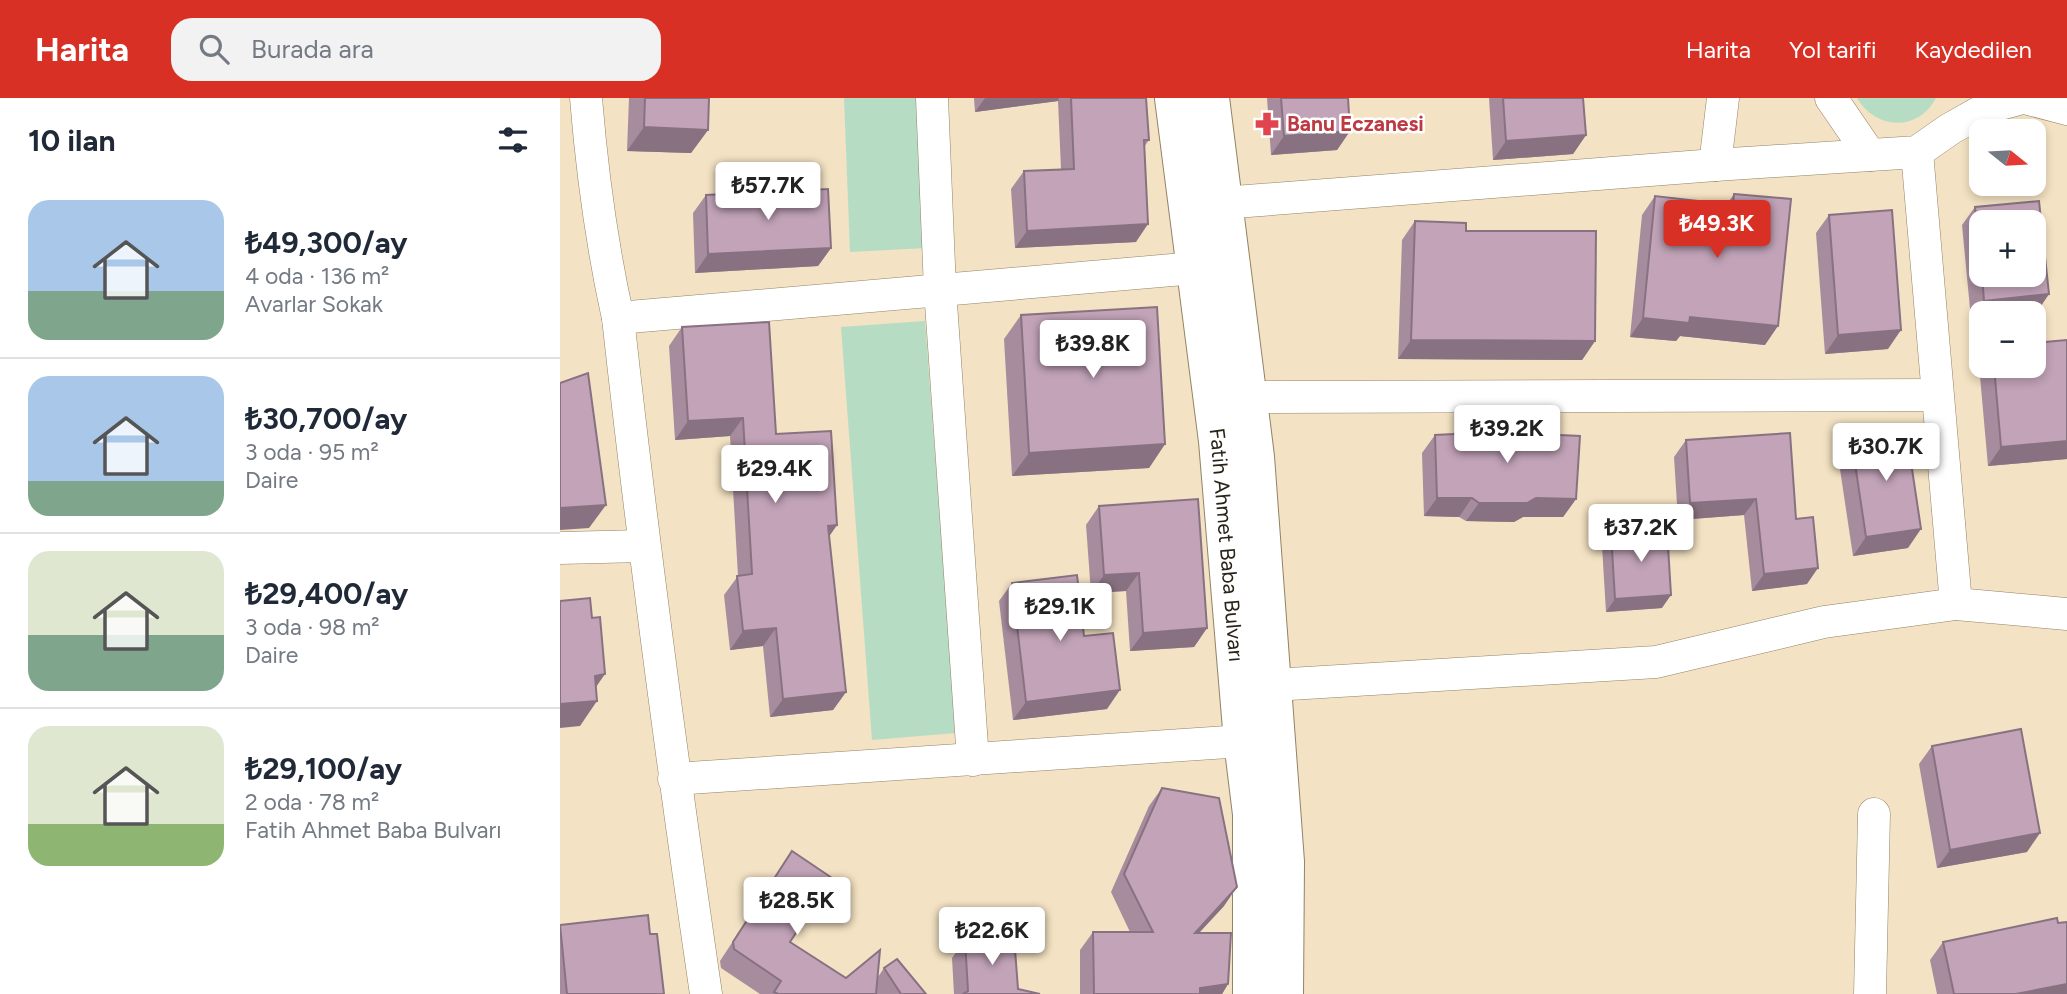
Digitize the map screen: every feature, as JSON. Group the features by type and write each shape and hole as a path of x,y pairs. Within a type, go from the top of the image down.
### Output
{"main road":[{"name":"Fatih Ahmet Baba Bulvarı","path":"1174,98 1218,441 1243,741 1252,814 1252,994"},
{"name":"Fatih Ahmet Baba Bulvarı","path":"1210,98 1255,457 1285,862 1284,994"}],"street":[{"path":"586,98 608,269 618,318 643,547 674,779 706,994"},
{"path":"932,98 940,289 973,760"},
{"path":"1715,164 1723,98"},
{"path":"1831,98 1870,155"},
{"path":"1222,203 1715,164 1917,152 1989,103 2024,98 2067,109"},
{"path":"1917,152 1956,604"},
{"path":"618,318 1195,268"},
{"path":"1247,397 1937,395"},
{"path":"560,548 643,547"},
{"path":"1273,685 1656,662 1824,622 1956,604 2067,614"},
{"path":"674,779 1243,741"},
{"path":"1870,994 1874,814"}],"green space":[{"path":"844,98 920,98 927,248 850,252"},
{"path":"1857,98 1936,98 1919,117 1897,123 1875,116 1865,109"},
{"path":"925,321 956,733 872,740 841,327"}],"building":[{"path":"645,98 709,98 708,130 644,127"},
{"path":"1071,98 1146,98 1149,140 1144,140 1148,224 1027,231 1024,171 1074,169"},
{"path":"1281,98 1348,98 1350,131 1284,136"},
{"path":"1503,98 1583,98 1586,135 1506,141"},
{"path":"828,189 831,248 708,254 706,195"},
{"path":"1734,194 1791,199 1778,326 1690,317 1689,323 1643,318 1655,196 1733,205"},
{"path":"2039,201 2040,210 1975,210 1975,207"},
{"path":"1892,210 1901,330 1838,335 1829,215"},
{"path":"1415,221 1466,223 1466,231 1596,231 1595,341 1411,340"},
{"path":"2046,266 2049,294 1984,301 1983,287 2046,287"},
{"path":"1157,307 1165,444 1029,453 1021,315"},
{"path":"769,322 776,434 831,431 837,525 828,526 846,692 783,699 776,628 743,631 737,576 752,574 743,418 688,421 682,327"},
{"path":"2067,340 2067,441 2001,447 1995,378 2046,378 2046,342"},
{"path":"588,373 606,505 560,508 560,383"},
{"path":"1460,428 1550,430 1560,435 1580,436 1576,499 1536,498 1527,503 1479,503 1472,498 1437,498 1435,435 1454,434"},
{"path":"1906,429 1921,529 1866,537 1851,437"},
{"path":"1790,433 1796,519 1813,517 1818,568 1764,574 1756,499 1690,503 1686,440"},
{"path":"1198,499 1207,628 1143,633 1139,573 1104,575 1099,506"},
{"path":"1667,530 1671,595 1615,599 1611,533"},
{"path":"1077,575 1084,636 1113,633 1120,690 1026,702 1012,583"},
{"path":"590,598 592,618 600,617 605,674 595,676 597,701 560,704 560,601"},
{"path":"2021,729 2040,833 1950,850 1932,746"},
{"path":"1162,788 1219,798 1237,887 1195,933 1231,933 1228,984 1200,988 1200,994 1094,994 1093,932 1153,932 1124,874"},
{"path":"792,851 832,878 790,942 846,978 880,950 876,994 778,994 774,992 781,981 734,949 733,942"},
{"path":"648,915 650,934 657,934 664,994 567,994 560,925"},
{"path":"2057,918 2058,923 2067,922 2067,984 2016,994 1954,994 1943,942"},
{"path":"1014,936 1018,989 1040,994 963,994 968,991 965,940"},
{"path":"897,959 926,994 901,994 884,968"}],"place":[{"name":"Banu Eczanesi","path":"1267,124"}]}
